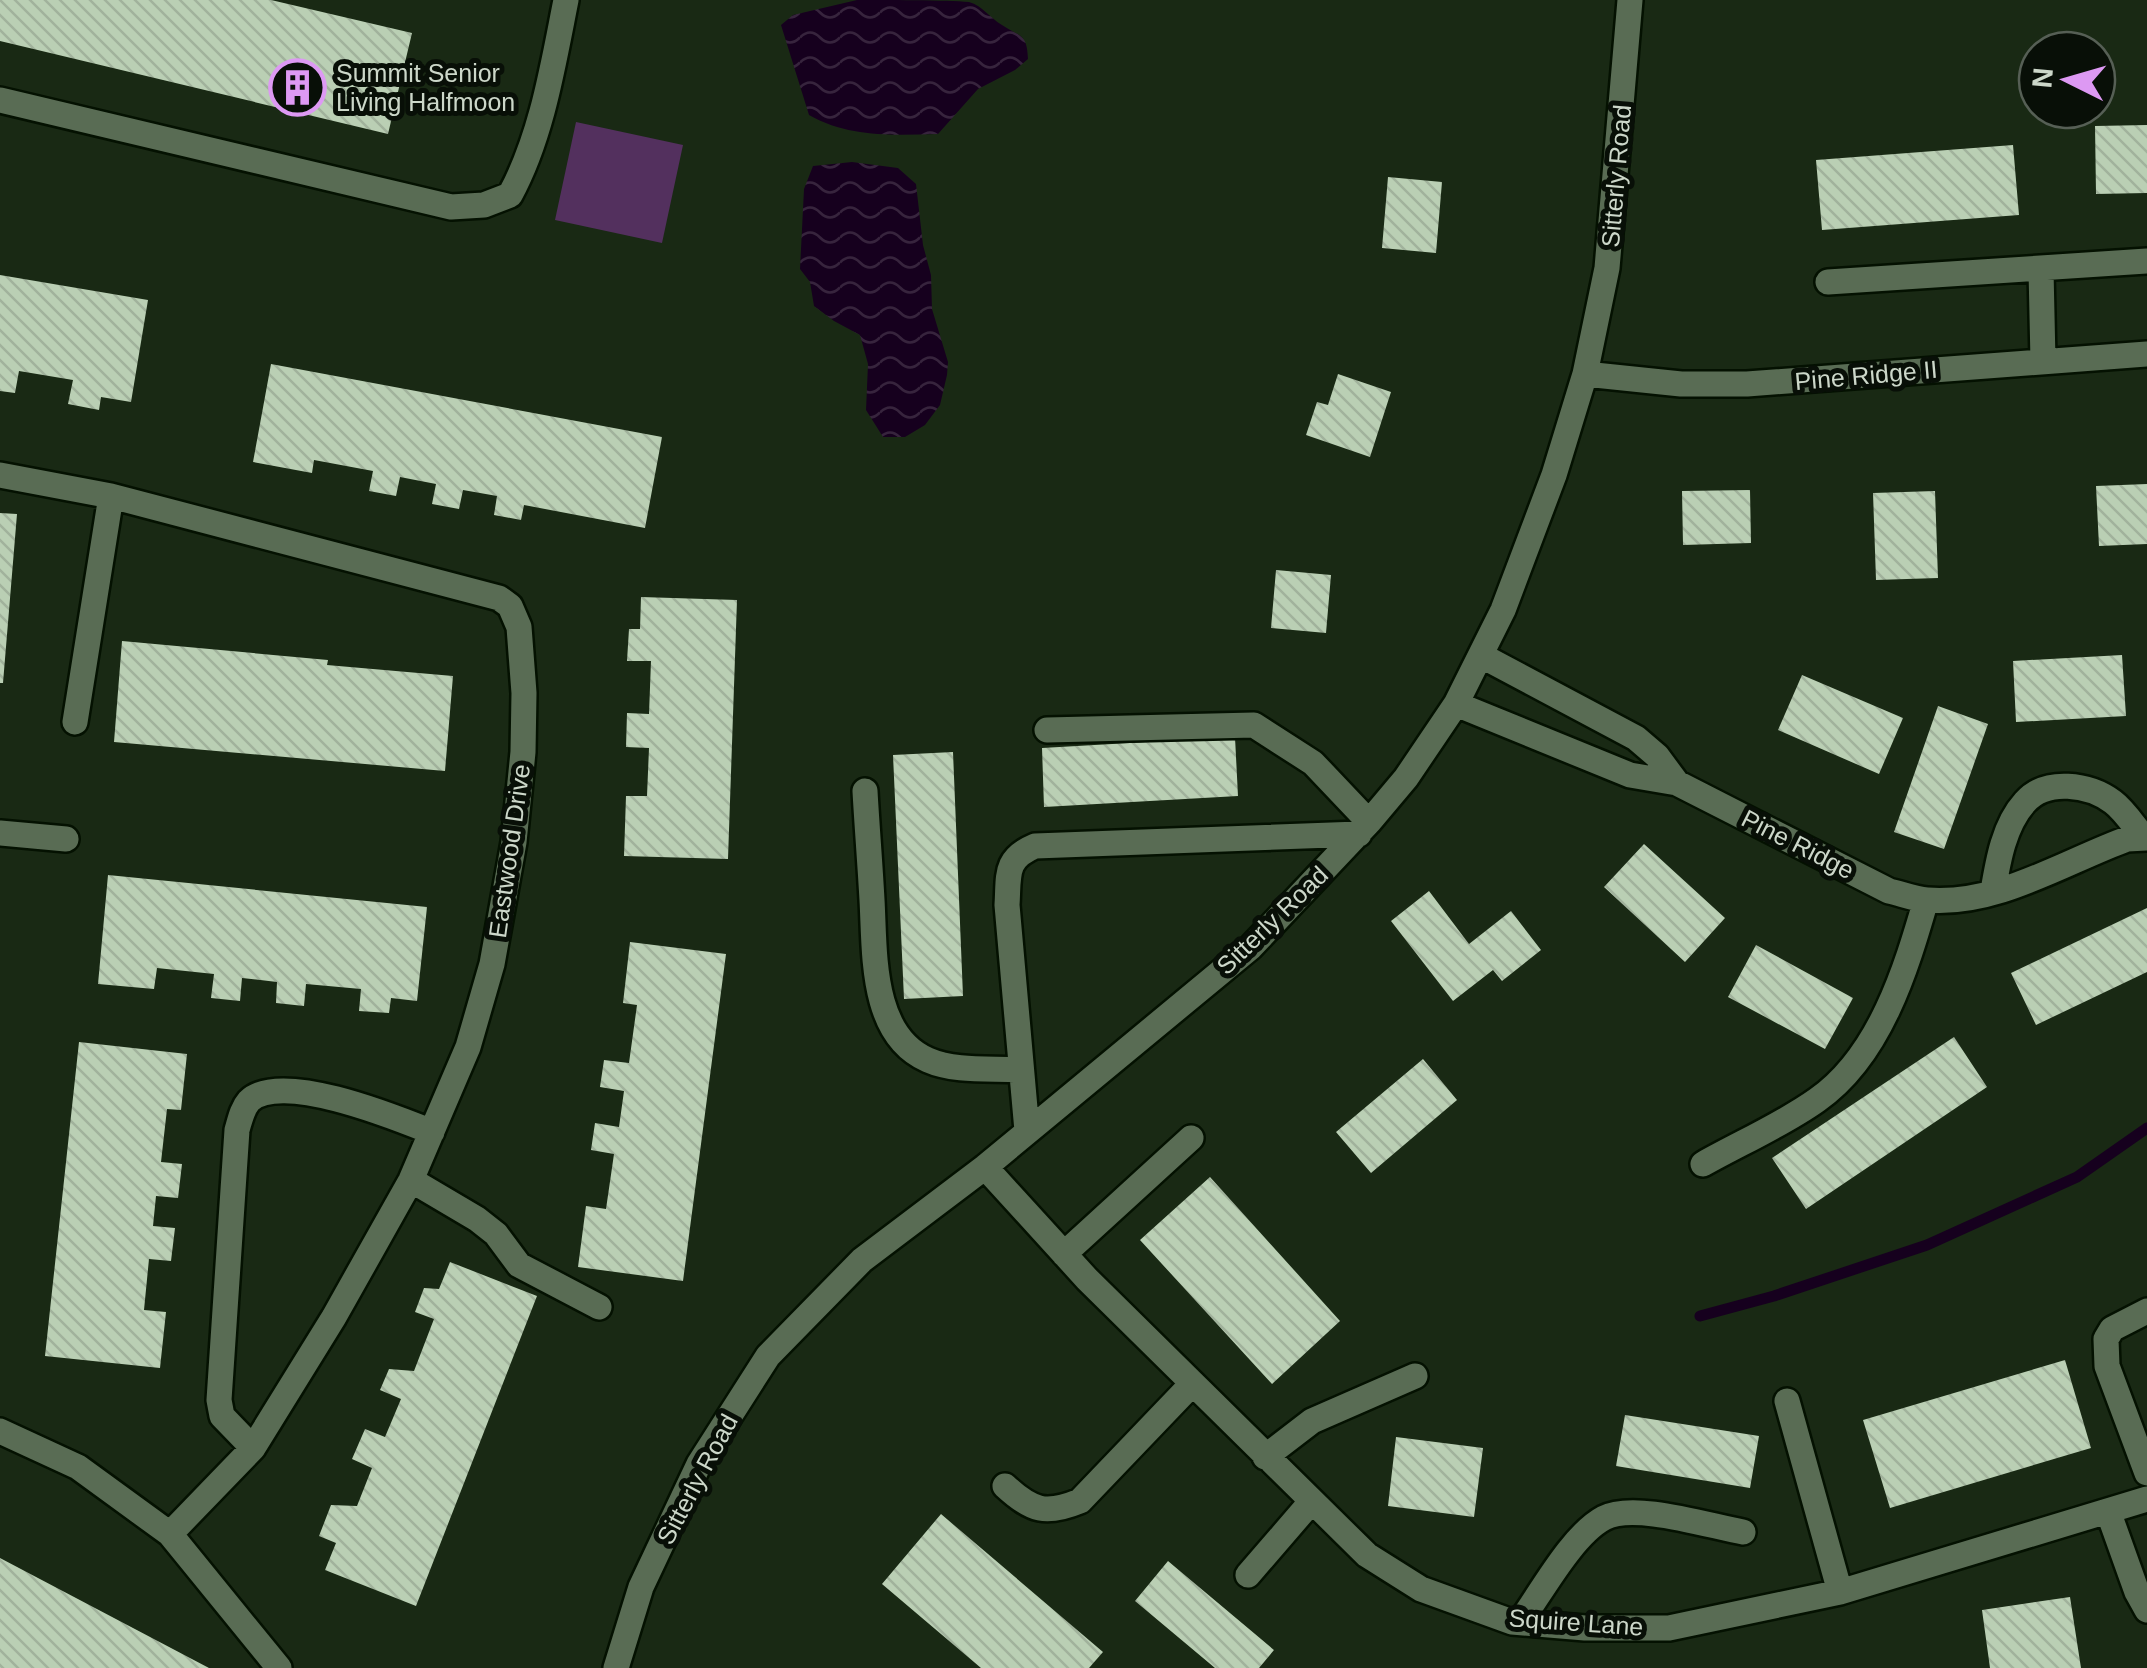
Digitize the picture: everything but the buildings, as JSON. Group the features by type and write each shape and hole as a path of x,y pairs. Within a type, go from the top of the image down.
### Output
{"street":[{"path":"0,100 451,207 484,205 510,195 522,173 549,84 566,0"},
{"name":"Sitterly Road","path":"616,1668 641,1588 693,1478 768,1356 862,1260 985,1166 1251,947 1364,828 1406,778 1456,704 1482,656 1554,476 1585,374 1607,268 1630,0"},
{"path":"1828,282 2147,261"},
{"path":"2041,270 2044,361"},
{"name":"Pine Ridge II","path":"1585,374 1682,384 1747,384 2147,354"},
{"name":"Eastwood Drive","path":"0,474 111,496 488,593 510,606 517,617 524,693 514,842 492,964 468,1046 411,1180 334,1317 253,1448 170,1534"},
{"path":"74,722 111,496"},
{"path":"1482,656 1636,738 1678,782"},
{"name":"Pine Ridge","path":"1456,704 1630,775 1654,782 1678,782 1889,891 1926,900 1958,900 1994,891 2127,839 2145,838"},
{"path":"1048,730 1254,725 1313,764 1364,828"},
{"path":"1994,891 2003,842 2016,814 2038,790 2057,786 2096,792 2114,802 2145,838"},
{"path":"865,791 877,979 892,1027 909,1048 926,1060 945,1066 1021,1070"},
{"path":"1026,1132 1008,905 1009,870 1018,854 1035,846 1364,828"},
{"path":"0,833 66,839"},
{"path":"1703,1164 1818,1100 1843,1078 1876,1030 1910,958 1926,900"},
{"path":"253,1448 222,1416 219,1400 241,1115 249,1101 260,1094 322,1095 372,1108 432,1132"},
{"path":"1064,1254 1191,1138"},
{"name":"Squire Lane","path":"985,1166 1064,1254 1367,1555 1421,1589 1520,1622 1585,1628 1668,1628 1840,1592 2147,1499"},
{"path":"411,1180 477,1219 496,1234 519,1265 599,1307"},
{"path":"2147,1311 2112,1329 2104,1353 2147,1474"},
{"path":"1265,1457 1312,1422 1415,1376"},
{"path":"1006,1486 1022,1501 1040,1510 1061,1509 1080,1501 1192,1384"},
{"path":"1787,1401 1840,1592"},
{"path":"0,1431 78,1467 170,1534 280,1668"},
{"path":"1248,1575 1311,1502"},
{"path":"2108,1510 2136,1592 2147,1610"},
{"path":"1520,1622 1581,1538 1606,1516 1646,1514 1743,1532"}],"shaded area":[{"path":"576,122 683,145 662,243 555,220"}],"water":[{"path":"857,0 969,2 1021,37 1028,59 978,89 938,134 872,134 840,128 809,115 781,25 793,15"},
{"path":"852,162 898,168 916,184 923,245 931,275 932,309 948,362 940,405 925,425 905,437 883,437 866,410 868,364 860,335 814,306 810,282 800,269 804,189 813,166"}],"waterway":[{"path":"1700,1316 1774,1296 1927,1245 2077,1177 2147,1128"}],"place":[{"name":"Summit Senior Living Halfmoon","path":"297,87"}]}
